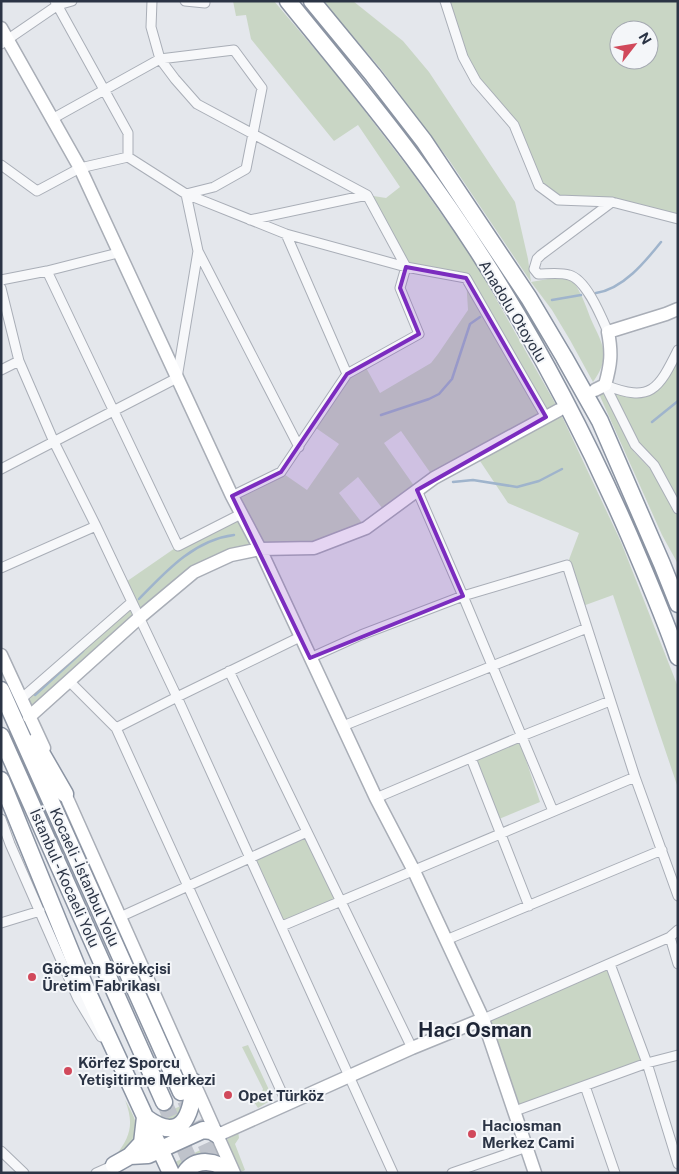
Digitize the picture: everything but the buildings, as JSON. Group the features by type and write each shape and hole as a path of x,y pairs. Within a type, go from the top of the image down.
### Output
{"highway":[{"name":"Anadolu Otoyolu","path":"288,1 413,158 457,220 510,304 547,367 592,454 646,574 678,657"},
{"name":"Anadolu Otoyolu","path":"312,1 373,75 424,142 529,298 600,421 678,604"},
{"path":"1,686 65,794"},
{"name":"Kocaeli - İstanbul Yolu","path":"1,690 188,1087"},
{"name":"İstanbul - Kocaeli Yolu","path":"1,736 164,1102"},
{"path":"1,780 84,984 146,1117 162,1164"},
{"path":"146,1117 157,1126 163,1128 179,1125 185,1120 192,1104 188,1087"},
{"path":"114,1164 130,1156 142,1143 146,1117"},
{"path":"114,1164 162,1164 203,1130 211,1131 218,1135"},
{"path":"130,1156 148,1155 162,1164"},
{"path":"185,1173 195,1164 204,1162 221,1166 230,1173"}],"main road":[{"path":"1,28 5,42 80,168 232,496 260,549 376,798 483,1019 536,1173"},
{"path":"600,387 611,365 608,332 678,309"},
{"path":"30,717 139,618 194,572 231,554 260,549 314,548 357,532 366,528 434,478 559,410"},
{"path":"1,655 120,917 188,1087 218,1135 234,1173"},
{"path":"218,1135 412,1048 483,1019"}],"street":[{"path":"5,42 57,3 72,1"},
{"path":"152,1 150,27 160,59 197,104 367,195 406,267 400,288 419,334 347,374 281,472 232,496"},
{"path":"185,1 205,3 205,1"},
{"path":"445,1 463,57 476,81 514,125 539,186 558,200 612,202 678,218"},
{"path":"57,3 128,132 128,157"},
{"path":"52,119 160,59 234,50 262,88 246,168 214,187 186,194"},
{"path":"1,165 36,191 80,168 128,157 186,194 286,234 406,267 466,278 546,417"},
{"path":"186,194 198,250 299,447"},
{"path":"250,220 367,195"},
{"path":"608,332 592,298 575,278 566,274 538,274 534,268 537,259 541,255 612,202"},
{"path":"286,234 347,374"},
{"path":"1,469 177,378 198,250"},
{"path":"1,280 47,271 118,253"},
{"path":"47,271 112,411 178,546 241,514"},
{"path":"1,288 19,361 54,442 96,526 251,856 393,1173"},
{"path":"600,387 625,393 636,393 651,389 663,379 678,350"},
{"path":"1,370 19,361"},
{"path":"600,387 635,445 654,465 678,509"},
{"path":"417,490 553,811"},
{"path":"1,568 96,526"},
{"path":"310,658 361,635 463,596 567,565 635,777 678,896"},
{"path":"21,699 132,602"},
{"path":"343,726 587,628"},
{"path":"116,728 300,637"},
{"path":"229,671 412,1048"},
{"path":"69,681 116,728 287,1104"},
{"path":"376,798 610,701"},
{"path":"471,758 529,906"},
{"path":"282,926 412,869 635,777"},
{"path":"1,819 6,846 40,911 78,999 131,1084"},
{"path":"120,917 307,832"},
{"path":"446,940 662,850"},
{"path":"1,923 40,911"},
{"path":"483,1019 670,937 678,930"},
{"path":"670,937 678,964"},
{"path":"610,964 647,1063 678,1164"},
{"path":"515,1112 647,1063 678,1055"},
{"path":"585,1086 615,1173"},
{"path":"452,1173 527,1147"},
{"path":"1,1151 24,1173"},
{"path":"96,1173 114,1164"}],"highlighted area":[{"path":"406,267 466,278 546,417 417,490 463,596 310,658 232,496 281,472 347,374 419,334 400,288"}],"green space":[{"path":"233,1 274,1 341,80 413,174 474,260 559,410 621,542 678,687 678,788 613,595 580,607 567,565 579,533 508,503 476,455 434,478 401,431 384,443 417,490 386,513 358,477 339,493 366,528 314,548 260,549 195,572 29,717 21,699 131,602 123,584 178,546 241,514 232,496 281,472 307,490 339,444 313,426 347,374 364,364 380,393 431,363 468,310 466,278 406,267 367,195 386,198 400,187 358,125 334,141 251,39 246,15 236,16"},
{"path":"323,1 353,1 403,41 429,72 515,202 528,259 531,282 449,160 380,68"},
{"path":"445,1 678,1 678,219 612,202 558,200 539,186 514,125 476,81"},
{"path":"565,276 571,278 580,292 603,349 603,364 593,382 552,310 531,282"},
{"path":"678,350 678,509 667,494 678,515 678,564 662,535 599,394 606,393 634,452 657,476 605,385 625,393 651,389"},
{"path":"520,742 540,802 499,819 475,761"},
{"path":"307,832 341,901 282,926 251,856"},
{"path":"610,964 647,1063 515,1111 483,1019"},
{"path":"248,1045 270,1092 268,1102 258,1108 254,1102 259,1100 263,1089 242,1047"},
{"path":"125,1100 136,1124 137,1137 130,1148 116,1155 125,1142 130,1129 130,1116"},
{"path":"185,1104 177,1122 154,1118"},
{"path":"238,1131 239,1138 235,1144 245,1170 239,1173 226,1141 232,1134"},
{"path":"209,1146 214,1157 179,1172 175,1162"}],"waterway":[{"path":"596,293 615,286 633,273 661,242"},
{"path":"552,300 581,295"},
{"path":"381,415 439,394 452,379 470,324 480,317"},
{"path":"652,422 678,401"},
{"path":"453,482 473,480 517,487 539,481 562,469"},
{"path":"139,599 170,568 193,550 206,543 234,535"},
{"path":"35,695 83,651"}],"tunnel":[{"path":"185,1100 219,1173"},
{"path":"164,1102 195,1173"}],"place":[{"name":"Göçmen Börekçisi Üretim Fabrikası","path":"32,977"},
{"name":"Körfez Sporcu Yetişitirme Merkezi","path":"68,1071"},
{"name":"Opet Türköz","path":"228,1095"},
{"name":"Hacıosman Merkez Cami","path":"472,1134"}],"district":[{"name":"Hacı Osman","path":"475,1030"}]}
